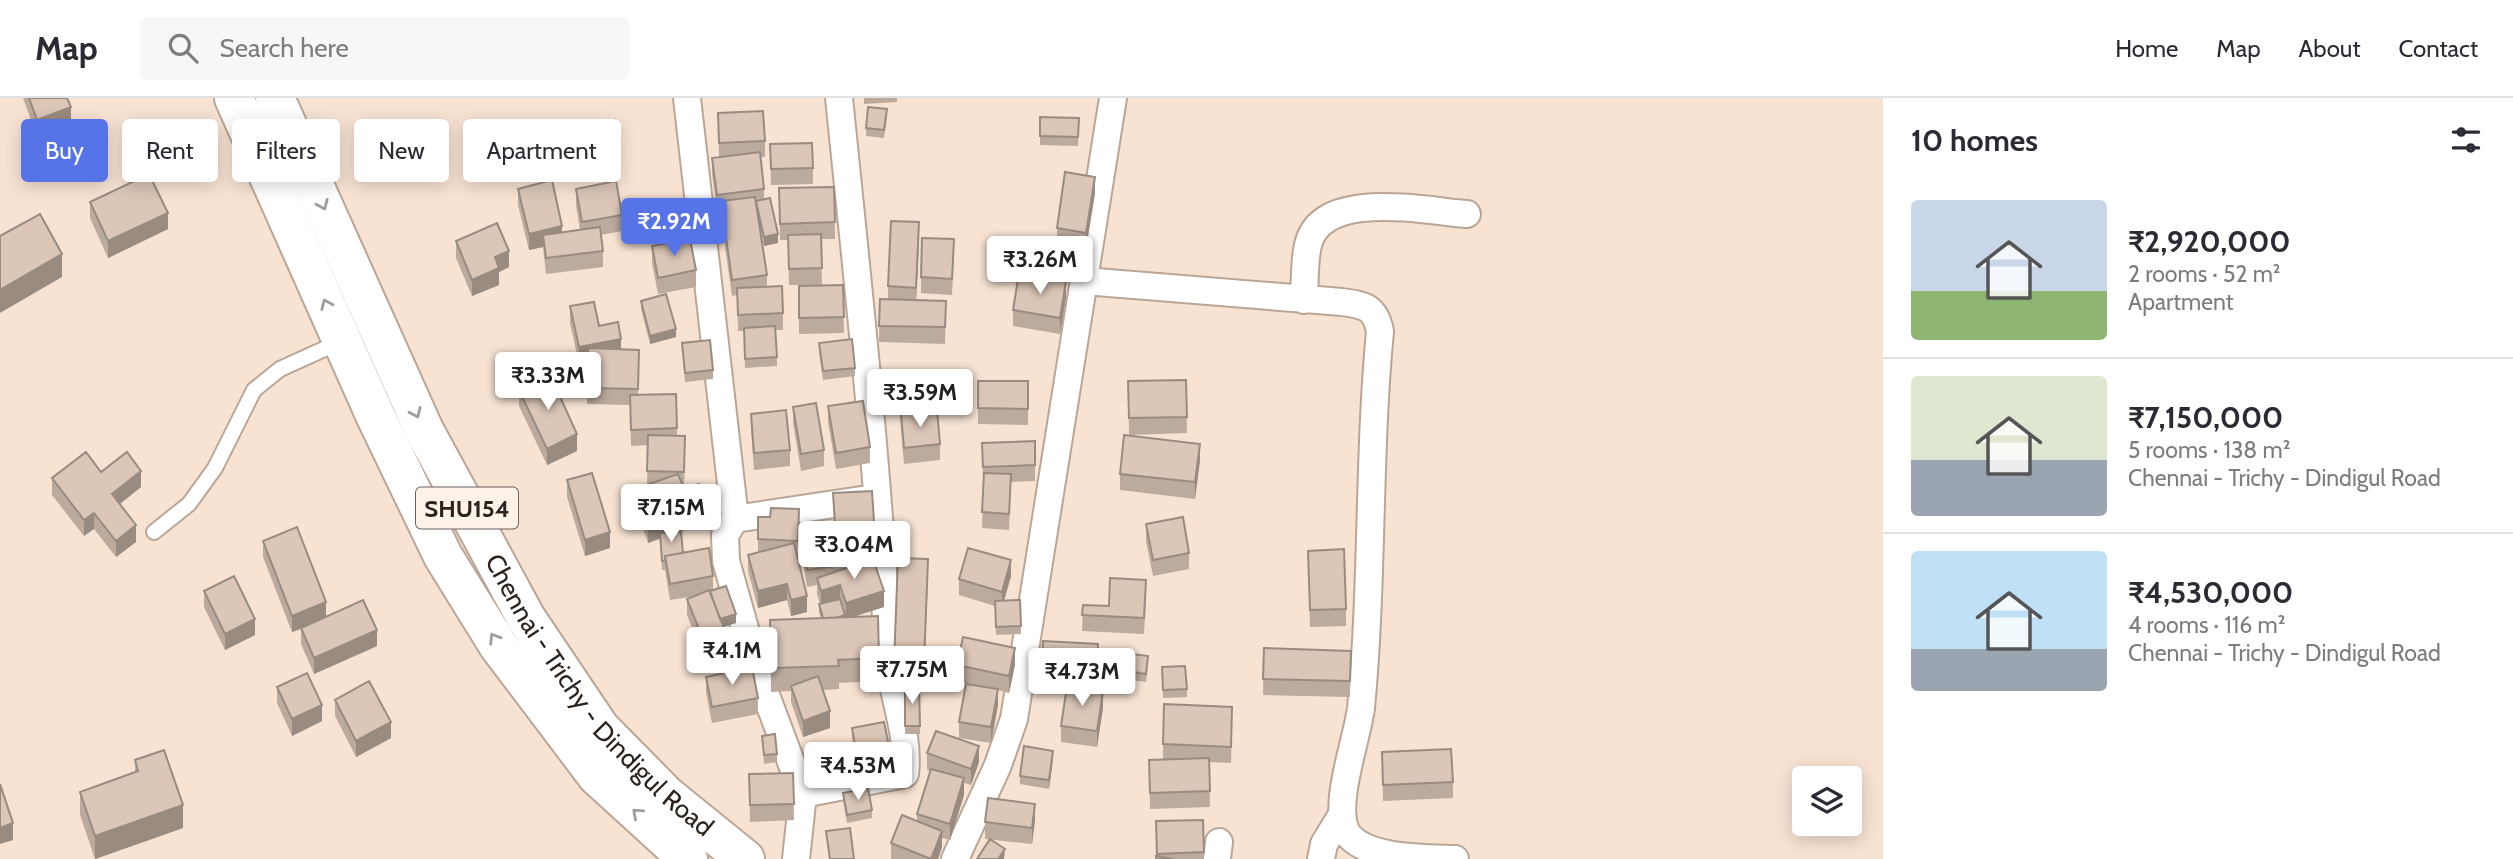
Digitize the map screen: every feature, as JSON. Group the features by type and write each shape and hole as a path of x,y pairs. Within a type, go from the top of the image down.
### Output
{"highway":[{"name":"Chennai - Trichy - Dindigul Road","path":"234,98 342,341 443,556 498,645 597,776 688,859"},
{"name":"Chennai - Trichy - Dindigul Road","path":"275,98 424,430 526,618 600,728 666,795 745,859"}],"street":[{"path":"687,98 735,519 725,535 726,561 757,671 803,794 796,859"},
{"path":"803,794 905,774 907,758 889,667 880,497 839,98"},
{"path":"955,859 998,765 1014,719 1113,98"},
{"path":"1304,300 1308,243 1320,225 1343,209 1365,207 1467,214"},
{"path":"1084,281 1366,305 1376,315 1380,331 1360,710 1341,816 1324,844 1321,859"},
{"path":"735,519 880,497"},
{"path":"1341,816 1347,834 1362,850 1387,856 1455,859"}],"lane":[{"path":"154,532 189,504 215,468 254,390 280,369 342,341"}],"building":[{"path":"29,98 67,98 71,107 37,119"},
{"path":"868,107 887,109 884,130 866,128"},
{"path":"763,111 765,141 719,143 718,113"},
{"path":"1040,117 1079,118 1078,137 1040,136"},
{"path":"812,143 813,168 771,169 770,144"},
{"path":"760,152 764,189 717,195 712,158"},
{"path":"1065,172 1095,177 1086,233 1057,228"},
{"path":"132,182 153,182 168,213 108,241 90,202"},
{"path":"552,182 562,226 529,234 518,189"},
{"path":"616,182 622,215 582,222 576,189"},
{"path":"834,187 835,222 780,224 779,188"},
{"path":"755,197 767,275 732,280 721,201"},
{"path":"770,198 778,234 764,237 756,201"},
{"path":"40,214 62,254 0,290 0,236"},
{"path":"891,221 919,222 916,288 888,286"},
{"path":"497,223 509,251 495,257 499,268 472,280 456,241"},
{"path":"600,227 603,251 546,258 543,235"},
{"path":"821,234 822,268 789,269 788,235"},
{"path":"922,238 954,239 952,279 921,277"},
{"path":"690,239 696,270 658,278 652,246"},
{"path":"1019,273 1066,281 1060,318 1013,310"},
{"path":"843,285 844,317 799,318 799,286"},
{"path":"782,286 783,313 738,315 737,288"},
{"path":"666,294 676,329 650,336 641,301"},
{"path":"880,299 946,301 945,327 879,326"},
{"path":"594,302 599,326 618,322 621,339 579,347 570,306"},
{"path":"775,326 777,357 745,359 744,328"},
{"path":"852,339 855,368 823,371 819,343"},
{"path":"710,340 713,370 685,373 682,343"},
{"path":"588,348 639,350 638,389 587,388"},
{"path":"550,375 577,434 547,449 519,390"},
{"path":"1186,380 1187,417 1129,418 1128,381"},
{"path":"978,381 1028,381 1028,409 978,408"},
{"path":"921,387 922,405 900,407 899,388"},
{"path":"676,394 677,428 631,430 630,395"},
{"path":"863,401 870,447 836,453 828,406"},
{"path":"816,403 824,450 801,454 793,407"},
{"path":"786,410 790,450 754,453 751,414"},
{"path":"937,410 940,444 904,448 901,414"},
{"path":"648,435 685,436 684,472 647,471"},
{"path":"1124,435 1200,444 1195,482 1120,474"},
{"path":"1035,441 1035,465 983,467 982,443"},
{"path":"86,452 101,472 127,452 141,471 112,494 136,525 116,541 94,513 84,520 52,478"},
{"path":"592,473 610,532 585,540 567,480"},
{"path":"984,473 1011,474 1009,514 982,512"},
{"path":"678,474 684,489 699,484 707,505 648,526 635,489"},
{"path":"872,491 874,522 835,524 833,493"},
{"path":"771,508 799,509 798,541 758,539 758,517 770,517"},
{"path":"1183,517 1189,553 1153,560 1146,524"},
{"path":"297,527 326,602 292,616 263,541"},
{"path":"681,532 683,553 665,556 665,561 662,561 660,533"},
{"path":"850,538 854,563 807,570 803,546"},
{"path":"794,543 807,596 791,600 787,584 758,591 748,555"},
{"path":"709,548 713,576 670,584 665,556"},
{"path":"968,548 1011,560 1002,592 959,579"},
{"path":"1344,549 1346,609 1310,610 1308,551"},
{"path":"898,558 928,559 924,664 894,663"},
{"path":"873,559 884,591 846,603 840,585 821,591 817,578"},
{"path":"234,576 255,619 225,634 204,591"},
{"path":"1110,578 1146,580 1144,618 1082,615 1083,605 1109,606"},
{"path":"726,586 736,614 720,619 710,591"},
{"path":"709,590 729,641 707,649 687,599"},
{"path":"840,599 845,615 823,618 819,604"},
{"path":"363,600 377,630 314,658 301,628"},
{"path":"1020,600 1021,626 996,627 995,601"},
{"path":"878,616 879,658 838,660 839,666 771,668 770,620"},
{"path":"963,637 1015,648 1009,676 957,665"},
{"path":"1043,641 1098,644 1097,663 1074,662 1073,669 1042,667"},
{"path":"1264,648 1351,651 1350,681 1263,679"},
{"path":"1124,653 1148,656 1146,674 1121,670"},
{"path":"1185,666 1187,689 1163,690 1162,667"},
{"path":"752,667 758,698 712,707 706,677"},
{"path":"307,673 322,705 292,719 277,687"},
{"path":"818,676 830,711 803,721 791,686"},
{"path":"369,681 391,722 356,741 335,700"},
{"path":"966,684 998,689 991,727 959,722"},
{"path":"919,686 920,726 905,726 905,687"},
{"path":"1067,686 1103,691 1097,731 1061,726"},
{"path":"1164,704 1232,707 1231,747 1163,744"},
{"path":"884,722 890,751 857,757 852,728"},
{"path":"936,731 979,746 971,769 927,753"},
{"path":"775,734 777,754 764,755 762,736"},
{"path":"841,745 846,767 821,773 816,751"},
{"path":"1024,746 1053,751 1049,780 1020,776"},
{"path":"1451,749 1453,782 1383,785 1382,752"},
{"path":"164,750 183,805 95,836 80,792 138,771 135,760"},
{"path":"1209,758 1210,791 1150,793 1149,760"},
{"path":"931,769 964,778 950,824 917,814"},
{"path":"793,773 794,804 750,805 749,774"},
{"path":"0,784 13,823 0,828"},
{"path":"868,788 872,810 847,815 843,793"},
{"path":"988,798 1035,804 1032,828 985,822"},
{"path":"902,815 942,831 931,859 891,843"},
{"path":"1203,820 1204,852 1157,854 1156,821"},
{"path":"850,828 854,859 830,859 826,831"},
{"path":"990,839 1005,849 998,859 977,859"}]}
